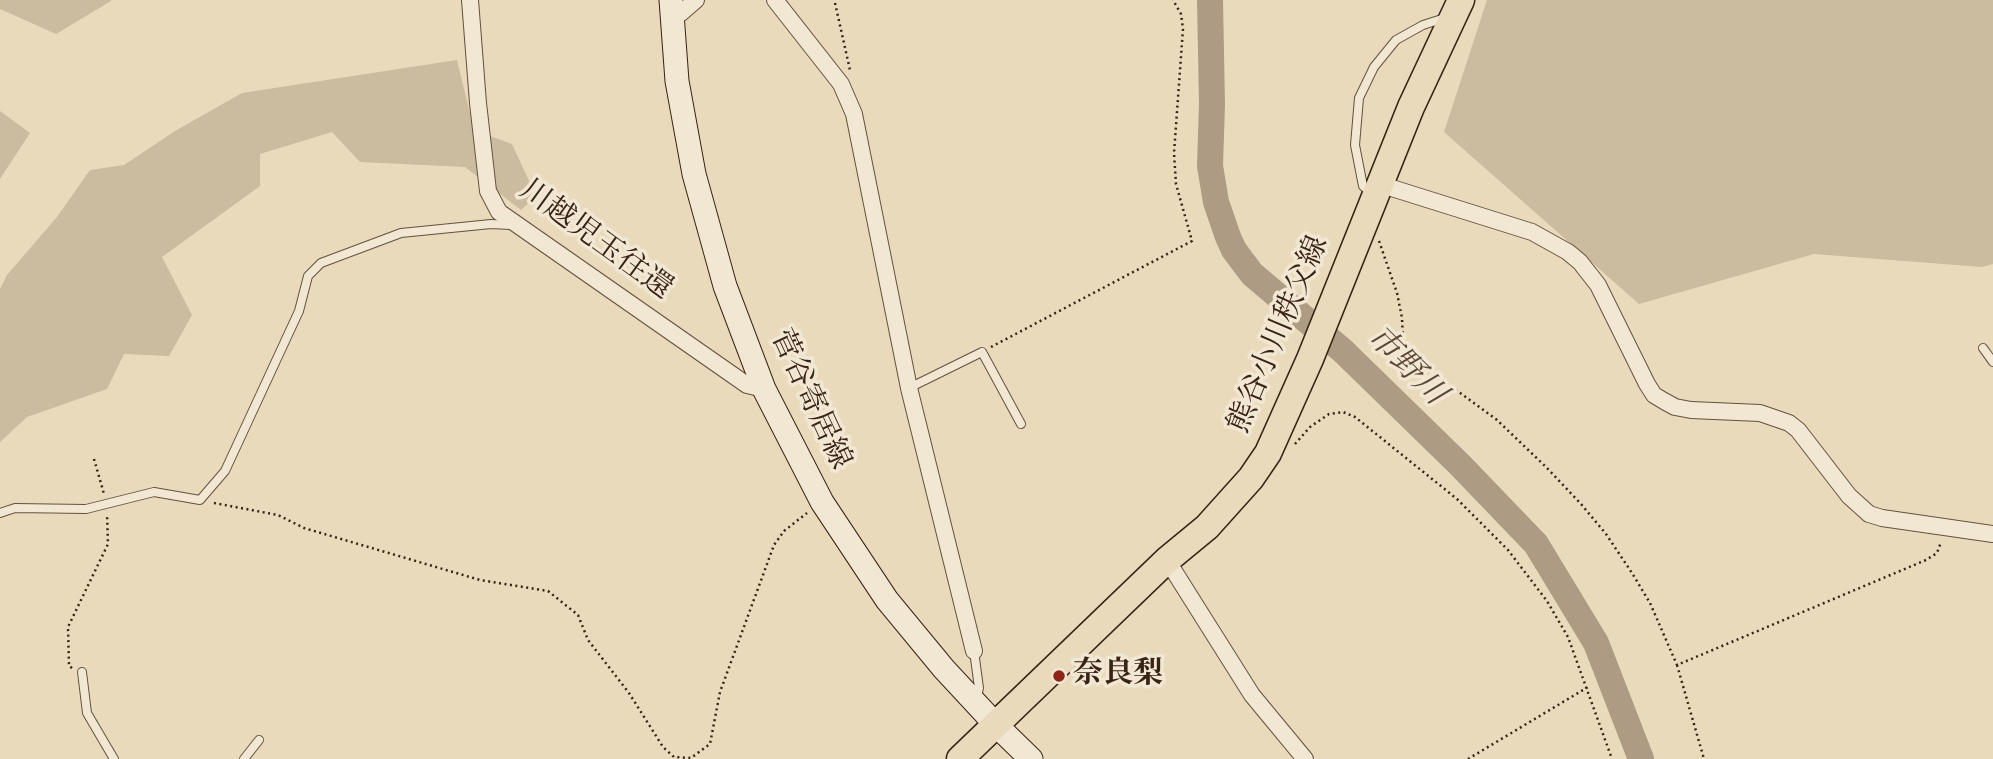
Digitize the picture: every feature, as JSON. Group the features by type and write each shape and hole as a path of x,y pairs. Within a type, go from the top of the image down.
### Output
{"main road":[{"name":"菅谷寄居線","path":"671,8 677,81 694,174 725,286 764,389 822,502 887,600 975,703 1031,759"},
{"name":"熊谷小川秩父線","path":"960,759 1167,560 1207,527 1251,478 1268,453 1310,359 1411,107 1456,8"}],"street":[{"name":"川越児玉往還","path":"470,0 488,191 499,212 747,385 764,389"},
{"path":"671,8 681,13 696,0"},
{"path":"775,0 841,84 854,114 909,388 974,652"},
{"path":"1373,197 1532,232 1552,242 1580,262 1598,285 1654,395 1675,407 1760,413 1789,423 1798,430 1849,496 1869,514 1993,534"},
{"path":"1167,560 1252,695 1305,759"}],"lane":[{"path":"1373,197 1363,186 1358,171 1355,145 1359,97 1374,67 1396,40 1456,8"},
{"path":"0,513 16,508 86,509 154,492 200,500 225,471 299,311 308,275 321,263 401,233 491,224 518,225"},
{"path":"1983,348 1993,362"},
{"path":"909,388 982,352 1021,424"},
{"path":"974,652 979,688 975,703"},
{"path":"82,672 88,713 114,759"},
{"path":"244,759 258,740"}],"path":[{"path":"982,352 1192,241 1177,184 1174,153 1183,29 1181,15 1173,0"},
{"path":"835,3 851,72"},
{"path":"1373,197 1397,293 1406,348 1426,368 1497,420 1546,467 1606,534 1650,603 1677,665 1704,759"},
{"path":"1294,445 1329,414 1343,412 1355,418 1457,499 1508,550 1547,601 1568,638 1612,759"},
{"path":"82,672 69,666 68,627 108,544 107,504 94,459"},
{"path":"200,500 278,515 304,528 480,580 548,591 578,615 588,640 629,694 663,747 674,757 691,758 710,744 720,692 774,545 784,531 822,502"},
{"path":"1677,665 1926,560 1937,553 1945,528"},
{"path":"1468,759 1588,687"}],"shaded area":[{"path":"0,0 111,1 56,34 0,9"},
{"path":"1487,0 1993,0 1993,264 1982,267 1814,254 1639,304 1444,132"},
{"path":"457,60 474,130 512,144 536,196 521,210 465,167 360,162 332,132 260,154 260,186 162,257 192,315 169,356 124,354 107,389 27,417 0,442 0,289 7,275 57,217 90,170 124,165 175,131 242,93"},
{"path":"0,111 30,133 0,179"}],"waterway":[{"name":"市野川","path":"1210,0 1210,166 1216,202 1234,250 1252,274 1343,351 1460,465 1536,544 1596,643 1641,759"}],"place":[{"name":"奈良梨","path":"1059,676"}]}
